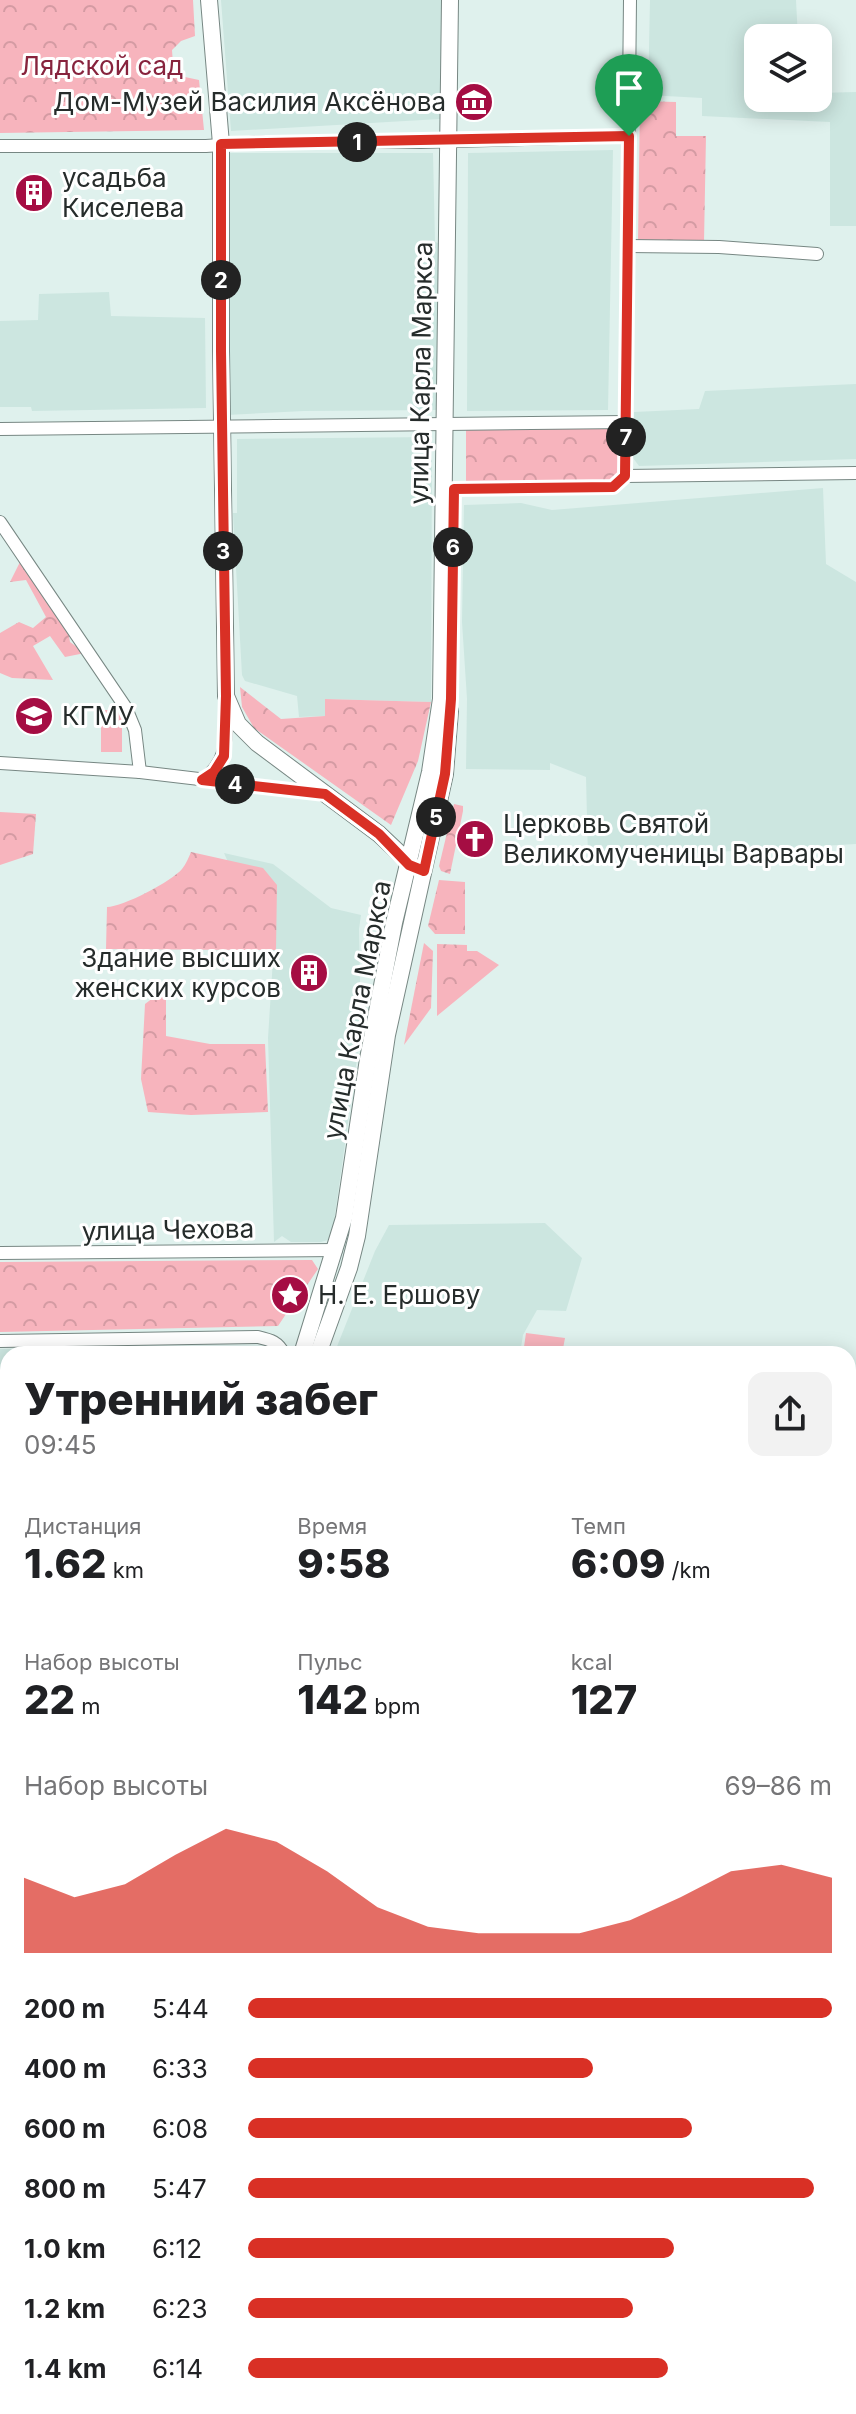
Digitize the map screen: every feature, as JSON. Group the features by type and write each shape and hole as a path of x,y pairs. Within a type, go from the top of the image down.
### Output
{"main road":[{"path":"209,0 221,144 226,696 238,724 257,743 379,834 416,868"},
{"name":"улица Карла Маркса","path":"450,0 453,141"},
{"name":"улица Карла Маркса","path":"321,1346 357,1236 441,699 458,0"},
{"name":"улица Карла Маркса","path":"305,1346 336,1250 350,1183 371,1045 416,868 445,774 451,699 454,489 450,423"}],"street":[{"path":"625,476 630,0"},
{"path":"0,146 629,136"},
{"path":"628,246 719,247 817,254"},
{"path":"0,429 626,422"},
{"path":"454,489 613,487 625,476 856,473"},
{"path":"0,522 126,708 135,730 140,772"},
{"path":"202,780 214,772 224,756 226,696"},
{"path":"0,763 140,772 325,794"},
{"name":"улица Чехова","path":"0,1253 336,1250"},
{"path":"0,1341 258,1337 280,1346"}],"shaded area":[{"path":"221,0 442,0 440,119 231,131"},
{"path":"650,0 796,0 797,24 744,24 744,112 832,112 832,93 856,92 856,226 830,226 830,122 702,116 702,98 648,95"},
{"path":"613,150 608,410 467,411 468,153"},
{"path":"230,153 433,153 435,242 438,243 438,410 227,415"},
{"path":"109,292 111,316 205,318 206,408 32,411 31,407 0,407 0,321 38,320 39,294"},
{"path":"856,384 856,459 639,466 633,458 634,412 699,409 705,391"},
{"path":"432,437 431,702 325,699 326,716 299,717 297,696 245,681 242,675 233,513 237,513 237,439"},
{"path":"823,488 826,564 856,582 856,844 588,859 586,777 550,763 550,770 466,769 467,699 462,622 464,505 521,503 552,510"},
{"path":"224,853 273,864 331,908 361,915 361,1030 333,1229 328,1240 321,1242 291,1242 282,1236 274,1242 268,1038 273,959 261,951 251,914"},
{"path":"545,1223 582,1258 566,1311 537,1310 523,1335 521,1346 337,1346 375,1251 389,1225"}],"green space":[{"name":"Лядской сад","path":"0,0 193,0 195,36 181,41 172,50 173,64 185,77 199,80 204,130 0,133"},
{"path":"640,101 676,102 676,136 706,136 704,242 638,241"},
{"path":"614,424 619,428 618,473 614,481 466,485 466,426"},
{"path":"22,558 66,619 70,642 85,653 65,657 50,636 33,646 53,680 12,678 0,673 0,633 19,622 33,628 46,617 26,580 10,582"},
{"path":"240,687 281,719 325,716 325,699 431,702 418,761 391,825 254,728 242,707"},
{"path":"101,710 122,710 122,752 101,752"},
{"path":"454,804 463,806 463,811 450,874 441,871 439,866"},
{"path":"0,812 36,814 33,854 0,865"},
{"path":"191,852 263,868 277,885 276,950 106,949 107,907 135,898 168,880 182,869"},
{"path":"439,880 465,882 465,934 435,934 428,926"},
{"path":"424,943 433,951 431,1008 404,1045"},
{"path":"437,944 467,945 467,951 477,951 499,965 437,1016"},
{"path":"166,988 166,1036 210,1044 265,1044 268,1112 191,1115 148,1112 141,1079 145,1004"},
{"path":"312,1260 318,1269 301,1294 293,1291 282,1305 288,1311 278,1326 0,1332 0,1262"},
{"path":"526,1333 565,1338 564,1346 524,1346"}],"place":[{"name":"Дом-Музей Василия Аксёнова","path":"474,102"},
{"name":"усадьба Киселева","path":"34,193"},
{"name":"КГМУ","path":"34,716"},
{"name":"Церковь Святой Великомученицы Варвары","path":"475,839"},
{"name":"Здание высших женских курсов","path":"309,973"},
{"name":"Н. Е. Ершову","path":"290,1295"}],"route":[{"path":"629,136 625,476 613,487 454,489 451,699 445,774 424,871 409,865 379,834 325,794 202,780 214,772 224,756 226,696 221,144 629,136"}]}
